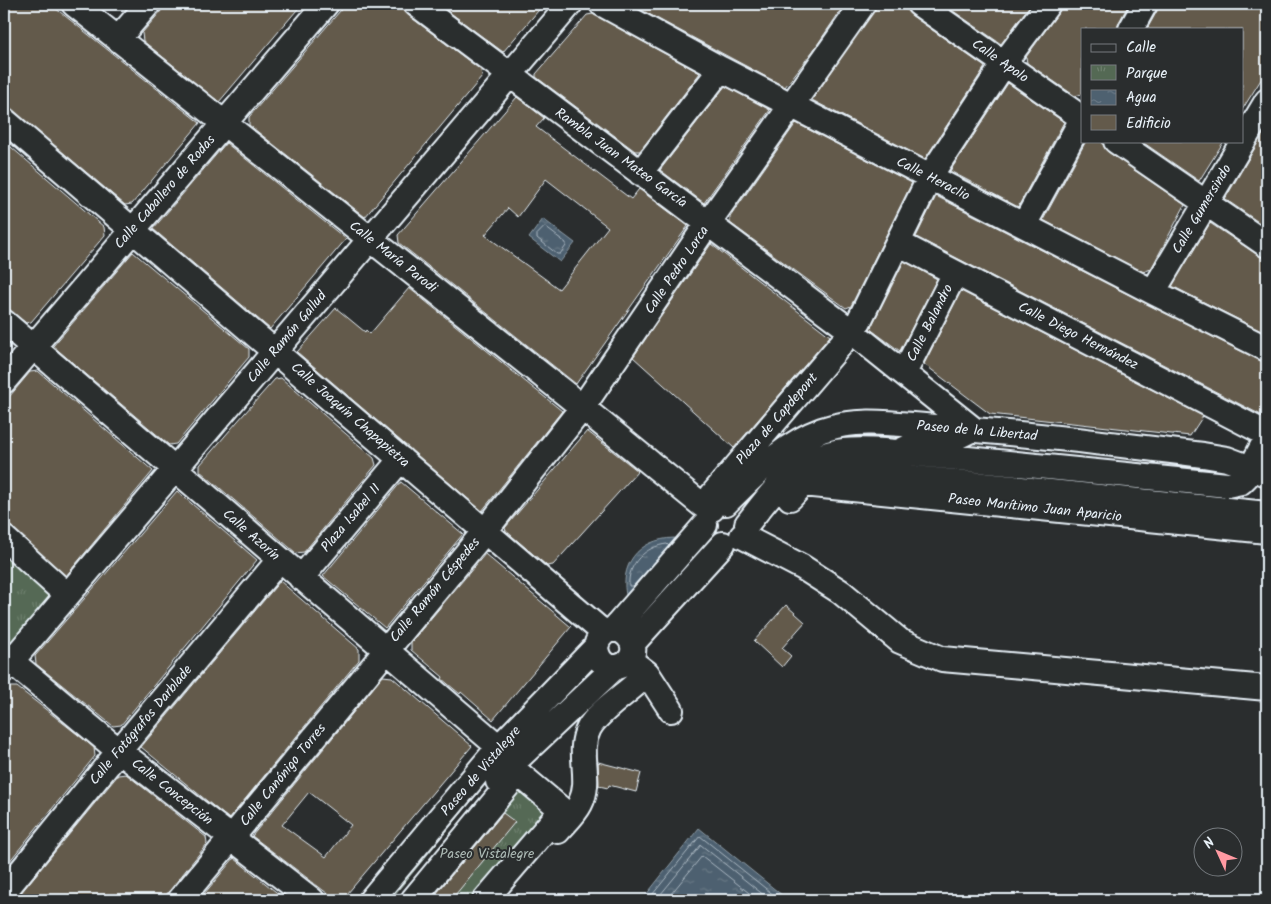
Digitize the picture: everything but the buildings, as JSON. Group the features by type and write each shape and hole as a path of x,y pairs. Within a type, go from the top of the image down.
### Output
{"street":[{"name":"Calle María Parodi","path":"74,4 702,505 714,508"},
{"path":"118,39 148,4"},
{"name":"Calle Caballero de Rodas","path":"4,381 326,4"},
{"name":"Calle Ramón Gallud","path":"7,666 570,4"},
{"name":"Calle Heraclio","path":"602,4 721,69 1267,349"},
{"name":"Calle Pedro Lorca","path":"485,531 582,408 708,223 863,4"},
{"name":"Calle Apolo","path":"919,4 1081,117"},
{"name":"Plaza de Capdepont","path":"714,508 850,332 898,243 930,177 1004,64 1048,4"},
{"path":"1132,28 1145,4"},
{"name":"Rambla Juan Mateo García","path":"422,6 509,76 708,223 850,332"},
{"path":"640,172 721,69"},
{"name":"Calle Gumersindo","path":"1244,139 1267,101"},
{"name":"Calle Joaquín Chapapietra","path":"4,120 485,531 604,637"},
{"path":"1024,226 1081,120"},
{"path":"1117,142 1267,245"},
{"name":"Calle Gumersindo","path":"1153,292 1242,142"},
{"name":"Calle Diego Hernández","path":"898,243 1262,434"},
{"name":"Calle Balandro","path":"904,373 956,273"},
{"name":"Calle Azorín","path":"4,322 499,747"},
{"path":"850,332 904,373 972,429 937,446 915,444 898,452"},
{"name":"Paseo de la Libertad","path":"604,637 714,508 779,454 806,436 822,430 852,423 869,422 972,429 1203,455 1227,459 1259,471"},
{"path":"1259,471 1262,434"},
{"name":"Paseo de la Libertad","path":"625,657 737,535 789,474 810,460 826,454 845,451 898,452 1227,485 1241,482 1259,471"},
{"path":"364,512 403,461"},
{"name":"Plaza Isabel II","path":"303,579 403,461"},
{"name":"Paseo Marítimo Juan Aparicio","path":"1267,514 827,469 796,491 1267,531"},
{"path":"737,535 742,512 732,504 714,508 711,538 717,542 737,535 802,567 841,592 900,641 942,659 1267,688"},
{"name":"Calle Ramón Céspedes","path":"386,650 485,531"},
{"path":"303,579 346,532"},
{"path":"4,538 67,595"},
{"name":"Calle Fotógrafos Darblade","path":"4,892 280,559"},
{"path":"625,633 625,657 602,664 596,654 604,637 625,633"},
{"name":"Paseo de Vistalegre","path":"371,900 499,747 604,637"},
{"name":"Calle Canónigo Torres","path":"180,900 386,650"},
{"path":"625,657 647,673 671,710"},
{"name":"Paseo de Vistalegre","path":"401,900 512,764 625,657"},
{"name":"Calle Concepción","path":"7,666 312,900"},
{"path":"502,900 580,804 586,781 584,741 590,725 637,683"},
{"path":"413,900 518,773 562,810 485,900"}],"green space":[{"path":"4,555 52,598 4,657"},
{"path":"479,776 489,780 445,833 436,826"},
{"name":"Paseo Vistalegre","path":"519,778 555,807 479,900 419,900"},
{"path":"428,836 437,843 390,900 376,900"}],"water":[{"path":"543,219 575,243 560,262 529,238"},
{"path":"674,538 682,540 627,600 625,576 628,565 634,556 650,543"},
{"path":"699,828 788,900 642,900"}]}
